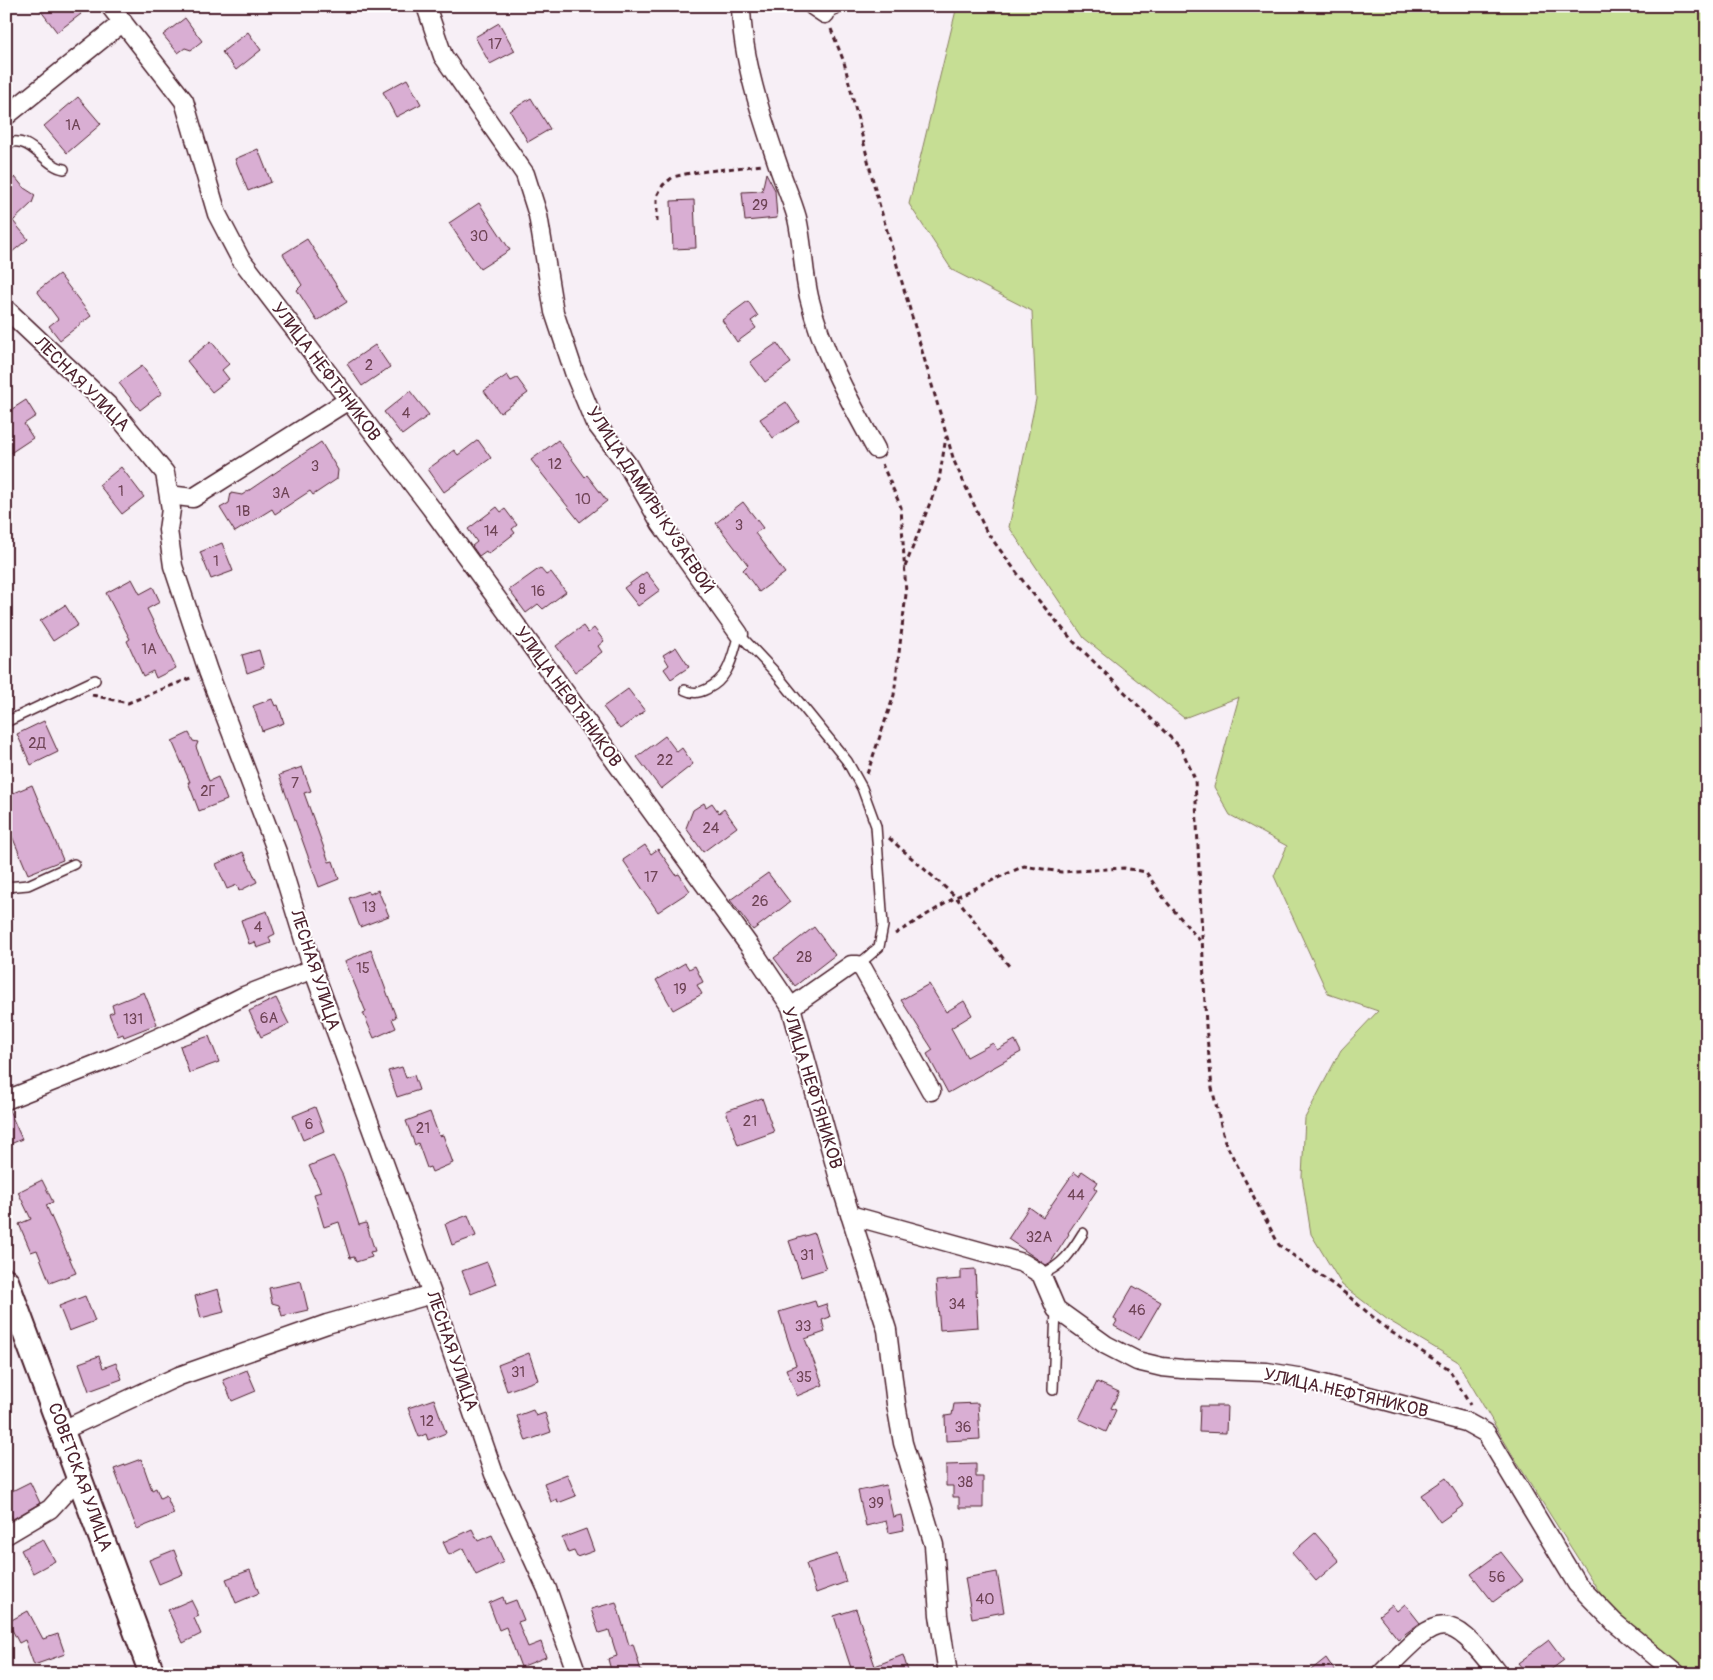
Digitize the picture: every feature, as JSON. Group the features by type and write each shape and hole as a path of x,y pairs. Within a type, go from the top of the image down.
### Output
{"street":[{"name":"УЛИЦА НЕФТЯНИКОВ","path":"110,6 184,101 217,214 240,258 347,401 431,508 756,955 791,1007 850,1215 887,1330 903,1443 934,1546 939,1615 948,1674"},
{"name":"УЛИЦА ДАМИРЫ КУЗАЕВОЙ","path":"426,6 443,56 525,174 538,215 554,312 575,375 594,421 627,464 662,524 739,634"},
{"path":"742,6 748,58 777,163 797,218 808,295 817,325 836,375 876,449"},
{"path":"6,116 123,22"},
{"name":"ЛЕСНАЯ УЛИЦА","path":"6,309 113,410 164,473 171,509 168,530 173,566 208,671 277,852 312,969 432,1294 494,1474 547,1589 577,1674"},
{"path":"169,496 193,498 347,401"},
{"path":"791,1007 851,965 858,965 863,969 931,1091"},
{"path":"6,1100 117,1056 180,1028 244,996 312,969"},
{"path":"850,1215 1022,1263 1041,1274 1056,1309"},
{"name":"СОВЕТСКАЯ УЛИЦА","path":"6,1281 63,1430 152,1674"},
{"path":"63,1430 179,1376 326,1324 432,1294"},
{"name":"УЛИЦА НЕФТЯНИКОВ","path":"1056,1309 1106,1345 1137,1361 1162,1367 1267,1372 1297,1378 1466,1422 1486,1433"},
{"path":"1486,1433 1577,1584 1615,1623 1677,1674"},
{"path":"6,1536 50,1509 79,1477"},
{"path":"1381,1674 1420,1636 1436,1626 1450,1625 1466,1635 1498,1674"}],"lane":[{"path":"819,10 843,6"},
{"path":"6,144 23,143 35,149 56,168 64,169"},
{"path":"684,690 691,693 699,692 724,677 739,634 773,670 847,761 862,788 876,826 883,926 879,947 858,965"},
{"path":"6,722 95,680"},
{"path":"6,887 28,885 74,864"},
{"path":"1041,1274 1055,1269 1071,1253 1083,1233"},
{"path":"1053,1390 1056,1309"}],"path":[{"path":"819,10 844,62 876,193 954,461 986,531 1029,589 1073,641 1181,748 1195,779 1202,943 1212,1088 1225,1142 1279,1245 1346,1294 1388,1330 1449,1369 1486,1433"},
{"path":"657,222 657,196 663,185 673,177 690,173 777,163"},
{"path":"904,570 939,480 947,436"},
{"path":"862,788 894,695 906,594 902,507 876,449"},
{"path":"72,691 128,703 208,671"},
{"path":"876,826 956,897 1009,966"},
{"path":"879,947 898,930 956,897 1024,866 1061,872 1124,868 1146,872 1165,900 1202,943"}],"green space":[{"path":"957,6 1707,6 1707,1674 1690,1674 1607,1604 1516,1461 1457,1361 1388,1320 1342,1285 1311,1234 1302,1177 1305,1118 1341,1050 1378,1011 1328,994 1274,876 1287,846 1230,815 1214,787 1239,697 1184,718 1084,638 1009,527 1036,399 1032,311 952,270 909,204"}],"building":[{"path":"37,6 75,6 81,14 57,32"},
{"path":"185,18 202,41 191,50 185,48 178,53 163,35"},
{"path":"499,23 515,51 490,64 475,37"},
{"path":"248,32 261,50 236,70 222,52"},
{"path":"407,79 421,104 396,117 383,92"},
{"path":"78,97 101,124 67,153 44,126"},
{"path":"531,98 550,129 528,142 510,111"},
{"path":"258,149 271,182 248,191 235,159"},
{"path":"766,173 775,190 777,218 745,221 742,192 762,191"},
{"path":"15,177 24,188 35,195 32,203 13,221 28,239 6,257 6,185"},
{"path":"694,200 696,248 673,249 671,201"},
{"path":"479,203 510,250 480,269 449,223"},
{"path":"307,239 347,302 317,321 297,290 302,285 283,254"},
{"path":"59,274 91,316 60,340 49,326 58,319 37,291"},
{"path":"748,301 758,316 751,321 756,328 737,342 722,320"},
{"path":"211,341 229,364 222,370 229,379 212,392 187,361"},
{"path":"777,343 791,363 765,382 750,362"},
{"path":"375,345 390,367 362,386 347,364"},
{"path":"142,366 162,393 140,410 119,383"},
{"path":"507,375 511,381 517,378 528,393 500,413 484,391"},
{"path":"410,391 429,415 402,435 384,412"},
{"path":"26,400 36,416 24,424 33,438 6,456 6,413"},
{"path":"786,402 799,421 773,438 760,419"},
{"path":"478,440 491,458 444,492 428,469 454,450 458,455"},
{"path":"558,440 585,477 587,475 607,501 580,522 531,460"},
{"path":"321,442 338,470 337,479 313,495 310,491 275,514 272,509 235,532 220,508 229,503 231,493 242,495"},
{"path":"121,467 144,497 122,514 99,485"},
{"path":"743,502 763,528 755,533 785,573 759,592 743,570 748,565 716,523"},
{"path":"497,507 501,512 505,509 517,525 512,529 515,533 488,554 486,551 479,556 472,546 477,542 468,529"},
{"path":"222,543 233,571 211,579 200,552"},
{"path":"540,568 546,575 551,572 566,592 543,609 538,604 526,613 509,590"},
{"path":"646,572 660,590 638,606 624,588"},
{"path":"132,579 140,594 153,587 160,602 147,609 176,668 156,678 153,671 143,676 127,641 130,639 106,593"},
{"path":"65,605 78,625 53,641 40,621"},
{"path":"583,626 588,633 594,628 604,641 598,646 602,652 575,672 556,646"},
{"path":"676,647 689,667 671,679 664,669 669,665 663,655"},
{"path":"259,650 264,667 247,673 242,655"},
{"path":"628,689 645,711 620,729 603,707"},
{"path":"272,699 275,706 278,705 284,723 262,731 253,706"},
{"path":"44,721 58,752 31,765 17,734"},
{"path":"189,733 193,741 198,742 196,747 209,781 218,777 227,800 199,811 188,782 190,782 172,741"},
{"path":"665,736 677,752 682,748 693,764 661,789 637,757"},
{"path":"302,767 311,791 304,793 329,862 333,861 339,879 319,887 279,775"},
{"path":"32,785 63,860 28,874 6,822 6,796"},
{"path":"704,803 706,807 712,803 719,813 724,809 737,827 703,852 686,828 693,810"},
{"path":"645,845 651,854 658,849 676,875 679,874 690,891 658,912 623,860"},
{"path":"243,852 257,882 239,891 237,885 227,889 216,864"},
{"path":"768,873 790,902 753,930 730,900"},
{"path":"378,890 389,916 360,927 349,898 368,891 370,894"},
{"path":"267,911 275,934 269,937 271,943 257,948 255,942 249,944 241,920"},
{"path":"814,927 835,955 795,986 774,958"},
{"path":"371,950 396,1017 392,1019 396,1028 374,1038 363,1013 366,1012 345,961"},
{"path":"685,963 689,969 695,966 703,982 697,985 702,994 673,1010 656,980"},
{"path":"929,984 946,1012 964,1001 972,1015 951,1028 967,1057 993,1043 997,1050 1015,1040 1021,1052 948,1093 927,1054 933,1050 901,1000"},
{"path":"144,992 157,1024 124,1037 123,1034 118,1036 109,1014 114,1012 112,1005"},
{"path":"276,998 289,1024 261,1037 249,1011"},
{"path":"209,1036 219,1062 189,1073 180,1046"},
{"path":"402,1067 406,1078 414,1075 419,1090 397,1097 388,1071"},
{"path":"762,1098 774,1132 738,1145 726,1111"},
{"path":"315,1107 324,1131 303,1140 293,1116"},
{"path":"6,1110 9,1110 22,1139 6,1146"},
{"path":"430,1112 439,1136 443,1135 453,1163 432,1172 430,1167 427,1168 418,1143 415,1145 406,1121"},
{"path":"333,1156 343,1176 359,1225 366,1223 375,1251 370,1252 372,1257 356,1262 354,1257 350,1258 339,1222 324,1227 314,1194 321,1192 309,1166"},
{"path":"1082,1171 1098,1182 1094,1188 1097,1190 1051,1262 1046,1265 1008,1239 1029,1207 1043,1217 1074,1172 1079,1176"},
{"path":"42,1180 53,1202 46,1205 76,1273 50,1283 37,1250 31,1252 19,1224 31,1219 18,1192"},
{"path":"468,1215 476,1236 452,1245 445,1224"},
{"path":"814,1233 826,1269 801,1277 789,1241"},
{"path":"487,1262 496,1284 471,1294 462,1271"},
{"path":"975,1269 978,1327 940,1330 936,1281 961,1279 961,1270"},
{"path":"301,1281 308,1310 282,1316 279,1305 272,1303 269,1288"},
{"path":"1133,1286 1161,1302 1139,1340 1114,1326 1117,1321 1114,1319"},
{"path":"218,1289 224,1312 201,1318 195,1296"},
{"path":"85,1296 95,1321 69,1331 59,1306"},
{"path":"815,1301 817,1307 826,1304 830,1317 822,1320 825,1332 805,1339 823,1385 797,1396 786,1369 796,1365 779,1312"},
{"path":"529,1353 538,1380 507,1391 498,1365"},
{"path":"99,1356 103,1368 116,1363 122,1379 89,1391 79,1363"},
{"path":"247,1370 256,1391 232,1401 223,1380"},
{"path":"1097,1382 1119,1392 1111,1408 1116,1410 1106,1432 1079,1419"},
{"path":"434,1399 446,1433 428,1440 426,1434 419,1437 408,1408"},
{"path":"978,1403 980,1439 946,1441 945,1416 952,1415 954,1404"},
{"path":"1200,1406 1227,1406 1226,1433 1199,1432"},
{"path":"533,1410 536,1416 545,1413 551,1432 526,1441 517,1416"},
{"path":"141,1459 152,1490 156,1488 160,1498 166,1495 174,1514 137,1529 114,1469"},
{"path":"976,1464 976,1477 983,1477 983,1508 959,1508 959,1497 953,1497 953,1486 946,1486 946,1465"},
{"path":"567,1474 576,1496 558,1503 557,1499 551,1502 544,1483"},
{"path":"1446,1478 1464,1505 1440,1522 1421,1495"},
{"path":"30,1482 40,1503 13,1519 6,1505 6,1494"},
{"path":"886,1485 893,1517 901,1515 904,1530 889,1533 886,1521 866,1526 858,1491"},
{"path":"472,1529 478,1541 492,1535 504,1562 476,1575 463,1548 449,1555 443,1542"},
{"path":"586,1529 594,1551 577,1557 574,1551 568,1553 562,1538"},
{"path":"1315,1533 1339,1561 1316,1581 1292,1553"},
{"path":"43,1539 55,1561 33,1573 21,1550"},
{"path":"174,1550 183,1574 159,1584 149,1560"},
{"path":"1501,1552 1523,1580 1493,1602 1471,1574"},
{"path":"837,1554 846,1582 816,1593 806,1564"},
{"path":"250,1570 259,1593 236,1603 226,1579"},
{"path":"997,1572 1004,1612 972,1618 965,1578"},
{"path":"503,1597 505,1604 516,1600 524,1620 518,1622 528,1647 541,1642 546,1657 521,1667 506,1627 499,1630 489,1603"},
{"path":"191,1600 199,1616 194,1618 201,1634 183,1643 168,1610"},
{"path":"616,1602 629,1645 633,1644 642,1674 612,1674 608,1659 617,1656 609,1630 599,1633 591,1609"},
{"path":"1405,1604 1420,1623 1398,1639 1379,1615 1392,1605 1397,1611"},
{"path":"856,1609 875,1666 903,1655 909,1674 853,1674 834,1616"},
{"path":"28,1611 43,1639 58,1634 65,1654 34,1665 25,1640 19,1643 8,1622"},
{"path":"1549,1640 1564,1660 1545,1674 1527,1674 1518,1663"},
{"path":"1326,1658 1337,1674 1306,1674"}]}
